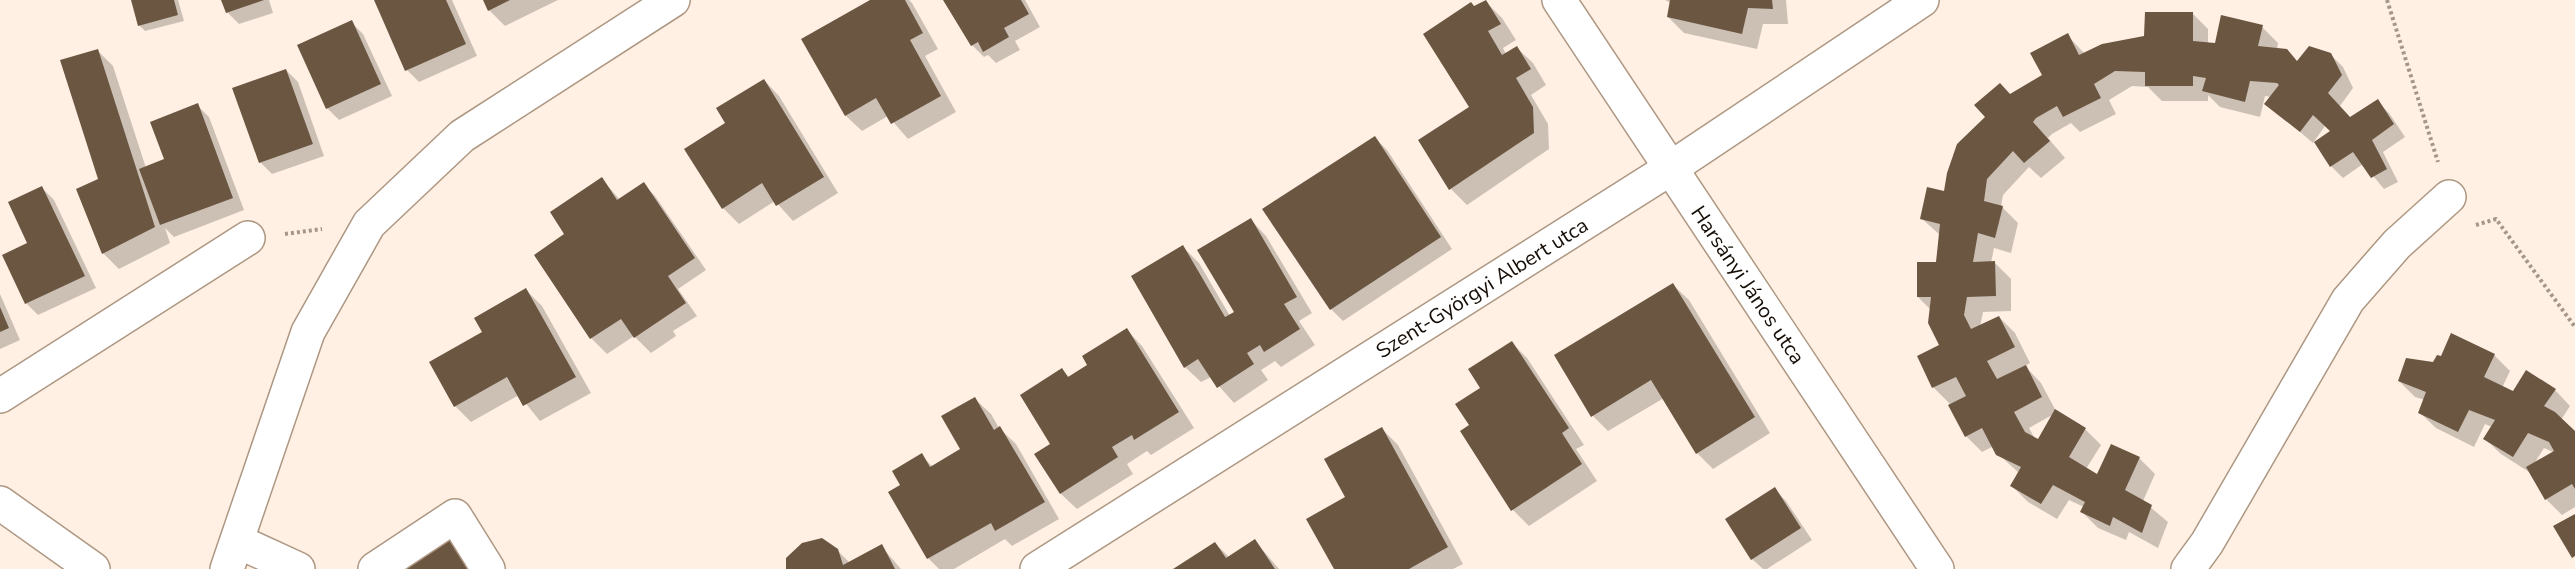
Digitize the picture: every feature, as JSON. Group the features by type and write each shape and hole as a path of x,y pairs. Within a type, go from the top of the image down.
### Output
{"street":[{"path":"298,569 232,555 308,332 369,224 462,136 674,0"},
{"name":"Harsányi János utca","path":"1559,0 1936,569"},
{"name":"Szent-Györgyi Albert utca","path":"1037,569 1671,168 1922,0"},
{"path":"2188,569 2207,543 2348,300 2397,244 2449,197"},
{"path":"0,396 248,238"},
{"path":"0,503 93,569"},
{"path":"375,569 455,516 488,569"}],"path":[{"path":"2387,0 2449,197 2470,227 2496,219 2575,327"},
{"path":"248,238 369,224"}],"building":[{"path":"131,0 174,0 178,15 138,26"},
{"path":"221,0 264,0 226,13"},
{"path":"374,0 446,0 466,44 405,71"},
{"path":"483,0 510,0 488,11"},
{"path":"870,0 905,0 923,33 910,40 941,96 891,124 876,98 845,116 801,39"},
{"path":"943,0 1021,0 1029,14 1004,28 1009,37 983,52 978,42 971,46"},
{"path":"1486,0 1501,24 1488,31 1502,55 1517,46 1531,69 1516,78 1533,107 1534,133 1449,190 1418,140 1469,107 1423,34 1471,2 1474,6"},
{"path":"1670,0 1772,0 1773,9 1748,8 1742,34 1667,17"},
{"path":"2145,12 2193,12 2193,41 2215,43 2221,15 2263,25 2258,46 2287,49 2297,61 2309,46 2331,53 2342,75 2328,93 2350,117 2378,99 2394,124 2372,140 2387,169 2371,178 2353,152 2330,167 2314,142 2330,131 2313,115 2300,132 2264,104 2279,85 2277,83 2250,81 2245,102 2202,91 2206,78 2193,76 2193,86 2145,86 2145,72 2115,71 2094,84 2101,98 2063,117 2057,106 2036,118 2033,122 2050,141 2024,163 2013,151 1987,179 1984,201 2003,206 1995,238 1978,233 1973,262 1995,261 1996,296 1967,297 1964,315 1971,329 1999,316 2015,347 1987,361 1997,379 2026,365 2042,397 2014,412 2025,432 2038,439 2055,409 2086,428 2069,457 2097,474 2111,444 2140,457 2125,490 2152,505 2142,533 2113,517 2110,526 2080,512 2085,502 2053,485 2041,504 2010,486 2021,467 1996,455 1982,428 1965,437 1948,405 1966,396 1956,377 1932,388 1917,356 1939,345 1928,323 1931,297 1917,297 1917,262 1936,262 1940,224 1920,219 1927,187 1944,191 1947,173 1957,144 1985,117 1974,105 2000,83 2010,94 2042,75 2030,53 2068,33 2079,55 2102,44 2144,36"},
{"path":"352,20 381,84 326,109 297,45"},
{"path":"98,49 155,227 102,254 76,189 98,179 60,60"},
{"path":"286,69 313,144 259,163 232,88"},
{"path":"764,79 824,177 776,206 762,183 722,209 684,149 725,123 716,108"},
{"path":"198,103 233,198 160,225 139,169 164,159 150,122"},
{"path":"1375,136 1441,237 1330,310 1262,209"},
{"path":"602,177 617,200 644,182 695,258 668,276 686,303 634,338 621,319 590,339 534,255 564,234 550,212"},
{"path":"42,186 85,276 25,304 2,255 27,243 8,202"},
{"path":"1251,218 1297,297 1284,304 1300,329 1264,352 1260,345 1247,353 1254,364 1217,388 1198,359 1184,368 1131,276 1183,245 1225,317 1234,312 1197,250"},
{"path":"1673,283 1755,417 1696,454 1651,380 1591,417 1554,355"},
{"path":"526,288 576,377 523,406 507,377 454,407 429,362 482,332 474,318"},
{"path":"0,307 9,328 0,332"},
{"path":"1127,328 1179,412 1134,440 1132,435 1112,447 1118,457 1060,494 1034,454 1050,444 1020,395 1062,368 1068,377 1087,365 1082,356"},
{"path":"2451,333 2495,354 2484,377 2513,391 2526,370 2556,389 2544,406 2555,412 2575,431 2575,489 2572,484 2545,500 2526,467 2554,451 2549,442 2528,433 2513,457 2483,439 2495,420 2469,410 2458,432 2418,413 2426,392 2398,381 2406,358 2433,362 2437,355 2441,356"},
{"path":"1512,341 1569,428 1562,433 1582,464 1511,511 1460,431 1469,425 1455,404 1480,388 1468,369"},
{"path":"975,397 994,430 1000,426 1045,502 995,531 991,523 927,559 888,492 900,485 892,471 922,453 930,467 960,449 941,416"},
{"path":"1382,427 1448,547 1409,569 1334,569 1306,519 1345,497 1324,459"},
{"path":"1775,487 1801,528 1751,560 1725,519"},
{"path":"2575,514 2575,556 2572,558 2553,526"},
{"path":"454,531 479,569 395,569"},
{"path":"822,538 838,549 843,565 882,544 895,569 786,569 786,558 802,543"},
{"path":"1255,539 1275,569 1173,569 1215,542 1226,558"}]}
